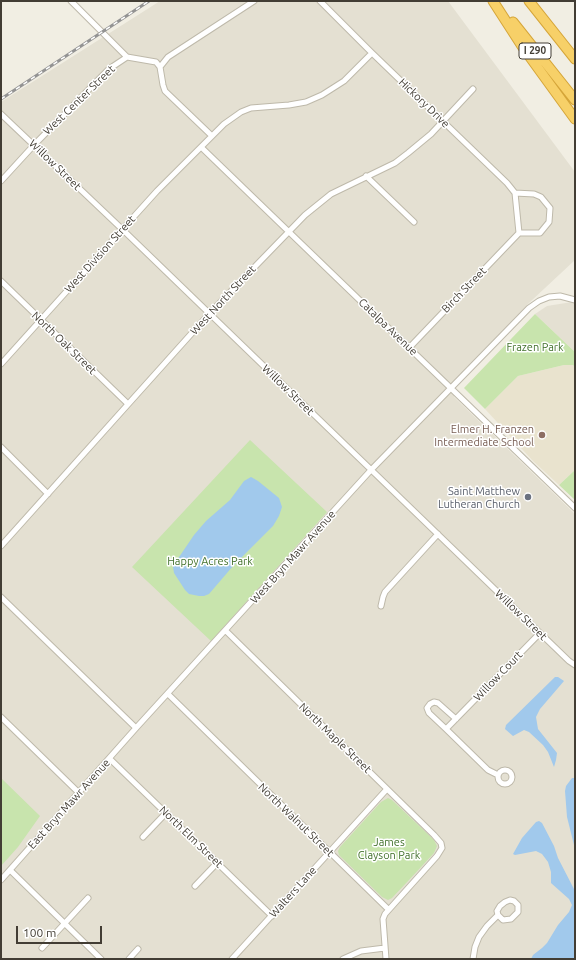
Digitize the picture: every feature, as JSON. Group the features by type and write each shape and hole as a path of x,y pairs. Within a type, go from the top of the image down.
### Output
{"highway":[{"name":"I 290","path":"494,1 575,100"},
{"path":"494,1 522,46 575,118"},
{"name":"I 290","path":"529,1 575,59"}],"street":[{"path":"71,1 127,57 156,62 160,67 165,92 212,136 224,124 241,112 251,108 306,102 322,94 344,81 372,53"},
{"path":"160,67 168,57 254,1"},
{"name":"Hickory Drive","path":"320,1 507,183 515,193"},
{"name":"West Center Street","path":"1,181 34,145 109,69 127,57"},
{"name":"West North Street","path":"1,546 210,314 289,231 324,198 395,162 408,153 431,134 473,89"},
{"name":"Willow Street","path":"1,114 570,662 575,665"},
{"name":"West Division Street","path":"1,364 157,191 212,136"},
{"name":"Catalpa Avenue","path":"201,147 575,508"},
{"path":"366,176 414,222"},
{"path":"515,193 534,194 541,197 550,208 549,222 540,233 519,233 515,193"},
{"name":"Birch Street","path":"409,348 519,233"},
{"name":"North Oak Street","path":"1,282 128,404"},
{"name":"West Bryn Mawr Avenue","path":"136,728 226,631 371,470 533,304 545,298 556,296 575,300"},
{"path":"1,447 48,494"},
{"path":"381,606 383,595 438,534"},
{"path":"1,597 136,728"},
{"name":"North Maple Street","path":"226,631 439,840 442,846 441,851 388,909"},
{"name":"Willow Court","path":"446,729 540,633"},
{"name":"North Walnut Street","path":"168,694 388,909"},
{"path":"456,719 438,703 434,702 429,705 429,713 488,770 498,776"},
{"path":"1,717 79,793"},
{"name":"East Bryn Mawr Avenue","path":"1,880 136,728"},
{"name":"North Elm Street","path":"110,759 272,916"},
{"name":"Walters Lane","path":"232,959 387,789"},
{"path":"143,838 166,813"},
{"path":"195,886 217,863"},
{"path":"10,870 101,959"},
{"path":"42,948 88,898"},
{"path":"473,959 475,947 480,937 487,926 498,915 499,907 505,902 513,901 518,905 518,912 511,919 503,920 498,915"},
{"path":"386,959 383,919 388,909"},
{"path":"343,959 361,951 385,948"},
{"path":"128,959 138,949"}],"shaded area":[{"path":"160,1 448,1 575,172 575,260 530,302 455,380 454,397 575,514 575,959 1,959 1,102"},
{"path":"572,302 575,304 575,352 535,314 547,306"},
{"name":"Elmer H. Franzen Intermediate School","path":"564,365 573,365 575,367 575,470 559,485 533,461 485,409 518,376"}],"green space":[{"name":"Frazen Park","path":"535,314 575,352 575,367 573,365 564,365 518,376 485,409 464,388"},
{"name":"Happy Acres Park","path":"250,440 327,512 211,641 132,567"},
{"path":"575,470 575,500 559,485"},
{"path":"1,778 40,816 18,847 1,866"},
{"name":"James Clayson Park","path":"388,798 392,800 434,840 437,846 434,853 392,898 388,900 382,897 342,858 338,851 381,802"}],"water":[{"path":"251,477 279,498 282,507 279,516 273,526 233,566 209,594 199,596 189,594 174,573 173,567 175,563 194,535 206,521 230,500 244,481"},
{"path":"555,677 558,677 564,681 540,709 536,717 538,729 557,753 554,767 548,752 543,745 529,732 524,730 513,736 505,729 506,725"},
{"path":"572,778 575,778 575,849 567,817 565,791 566,786"},
{"path":"539,821 542,823 554,846 558,858 575,891 575,959 531,959 533,955 547,943 558,925 569,912 572,905 569,899 551,883 551,872 548,862 542,854 536,851 515,855 513,854 522,838 536,822"}],"railway":[{"path":"1,99 149,1"}],"place":[{"name":"Elmer H. Franzen Intermediate School","path":"542,435"},
{"name":"Saint Matthew Lutheran Church","path":"528,497"}]}
